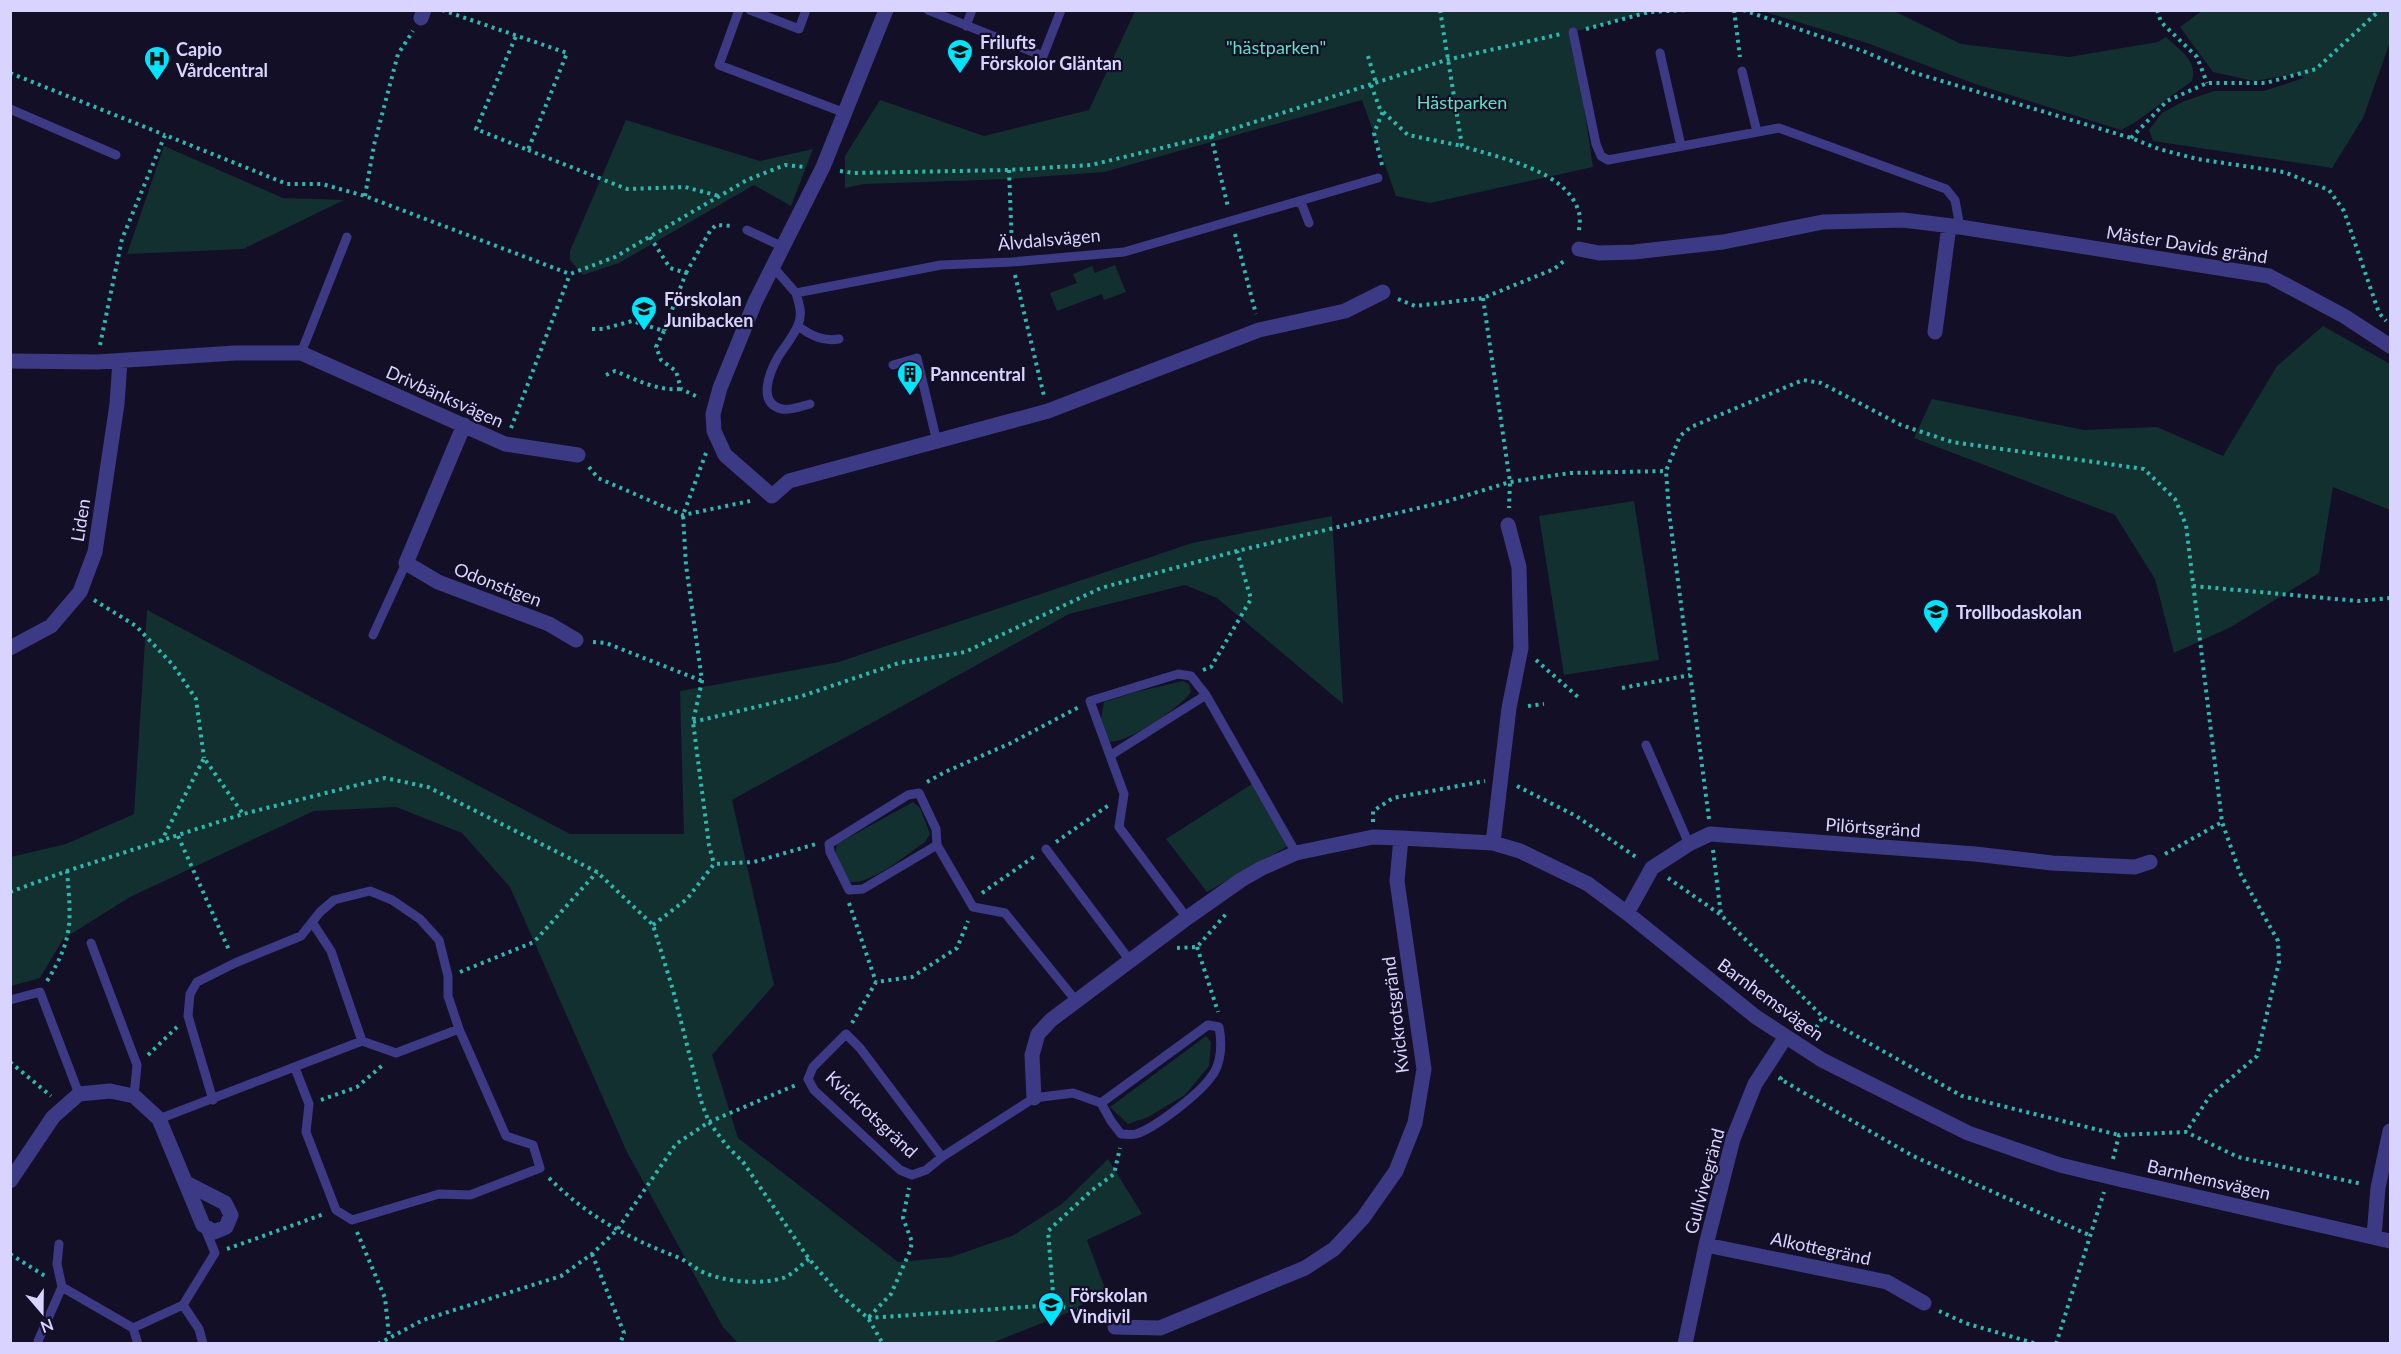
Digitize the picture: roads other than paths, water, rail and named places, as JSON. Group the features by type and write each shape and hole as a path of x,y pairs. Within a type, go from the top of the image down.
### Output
{"street":[{"path":"886,10 824,168 756,302 720,388 713,414 714,431 725,455 772,496 789,482 1048,411 1259,330 1345,311 1383,292"},
{"name":"Mäster Davids gränd","path":"1579,249 1599,253 1645,251 1723,242 1823,222 1903,220 1954,226 2269,276 2344,316 2391,346"},
{"path":"1935,332 1954,226"},
{"name":"Drivbänksvägen","path":"10,361 97,362 235,353 301,353 505,444 578,455"},
{"name":"Liden","path":"10,648 51,626 80,592 95,552 117,404 120,361"},
{"path":"406,563 464,425"},
{"path":"1034,1098 1032,1055 1038,1034 1051,1020 1241,880 1296,853 1373,837 1493,843 1509,708 1521,648 1520,567 1508,525"},
{"name":"Odonstigen","path":"406,563 438,582 549,624 576,640"},
{"name":"Pilörtsgränd","path":"1627,912 1652,867 1710,834 1975,854 2052,863 2135,867 2150,862"},
{"name":"Kvickrotsgränd","path":"1115,1327 1160,1328 1305,1268 1334,1249 1349,1234 1396,1171 1415,1124 1424,1069 1397,881 1401,838"},
{"name":"Barnhemsvägen","path":"1493,843 1520,851 1588,884 1627,912 1785,1038 1968,1133 2060,1165 2391,1241"},
{"name":"Gullvivegränd","path":"1685,1344 1706,1245 1733,1139 1755,1084 1785,1038"},
{"path":"10,1181 53,1117 64,1107 79,1094 110,1091 134,1096 159,1119 203,1225 214,1232 226,1227 231,1215 225,1203 186,1183"},
{"path":"2374,1236 2378,1188 2391,1131"},
{"name":"Alkottegränd","path":"1706,1245 1887,1282 1924,1303"}],"lane":[{"path":"739,10 719,65 845,112"},
{"path":"750,10 799,29 806,10"},
{"path":"928,10 1043,56 1061,10"},
{"path":"966,26 972,10"},
{"path":"1573,32 1600,156 1608,160 1779,128 1946,189 1955,200 1954,226"},
{"path":"1660,53 1681,146"},
{"path":"1742,71 1757,132"},
{"path":"10,109 116,155"},
{"name":"Älvdalsvägen","path":"796,293 941,265 1012,262 1124,252 1377,178"},
{"path":"1301,202 1309,223"},
{"path":"747,230 783,247"},
{"path":"301,353 347,237"},
{"path":"773,267 796,293 801,311 798,326 776,360 767,385 767,397 771,403 783,410 810,404"},
{"path":"798,326 811,336 839,339"},
{"path":"893,365 917,358 937,442"},
{"path":"373,635 406,563"},
{"path":"1187,918 1119,826 1124,794 1090,701 1178,674 1191,676 1206,695 1296,853"},
{"path":"1111,755 1206,695"},
{"path":"1646,745 1689,844"},
{"path":"937,845 863,889 849,890 830,852 829,844 908,795 919,793 936,829 937,845 973,907 1005,913 1077,1002"},
{"path":"1046,849 1131,962"},
{"path":"213,1100 188,1016 190,994 197,982 235,963 301,936 320,912 334,900 370,891 392,900 420,919 439,940 448,976 448,996 459,1029 506,1136 533,1145 540,1168 470,1195 439,1194 352,1220 336,1210 306,1132 309,1104 294,1068"},
{"path":"312,922 332,951 362,1041"},
{"path":"91,943 137,1065 134,1096"},
{"path":"10,1000 40,992 79,1094"},
{"path":"1208,1025 1219,1027 1221,1040 1219,1059 1212,1077 1170,1115 1135,1134 1122,1134 1111,1121 1101,1103 1208,1025"},
{"path":"159,1119 362,1041 396,1053 459,1029"},
{"name":"Kvickrotsgränd","path":"942,1157 860,1048 846,1034 813,1067 808,1079 814,1090 900,1170 912,1175 926,1170 942,1157 1034,1098 1073,1093 1101,1103"},
{"path":"133,1328 183,1305 215,1253 203,1225"},
{"path":"39,1344 38,1341 62,1287 57,1264 59,1244"},
{"path":"62,1287 133,1328 138,1344"},
{"path":"183,1305 199,1329 203,1344"}],"place":[{"name":"Frilufts Förskolor Gläntan","path":"960,75"},
{"name":"Capio Vårdcentral","path":"157,82"},
{"name":"Förskolan Junibacken","path":"644,332"},
{"name":"Panncentral","path":"910,397"},
{"name":"Trollbodaskolan","path":"1936,635"},
{"name":"Förskolan Vindivil","path":"1051,1328"}],"park label":[{"name":"\"hästparken\"","path":"1276,47"},
{"name":"Hästparken","path":"1462,102"}]}
